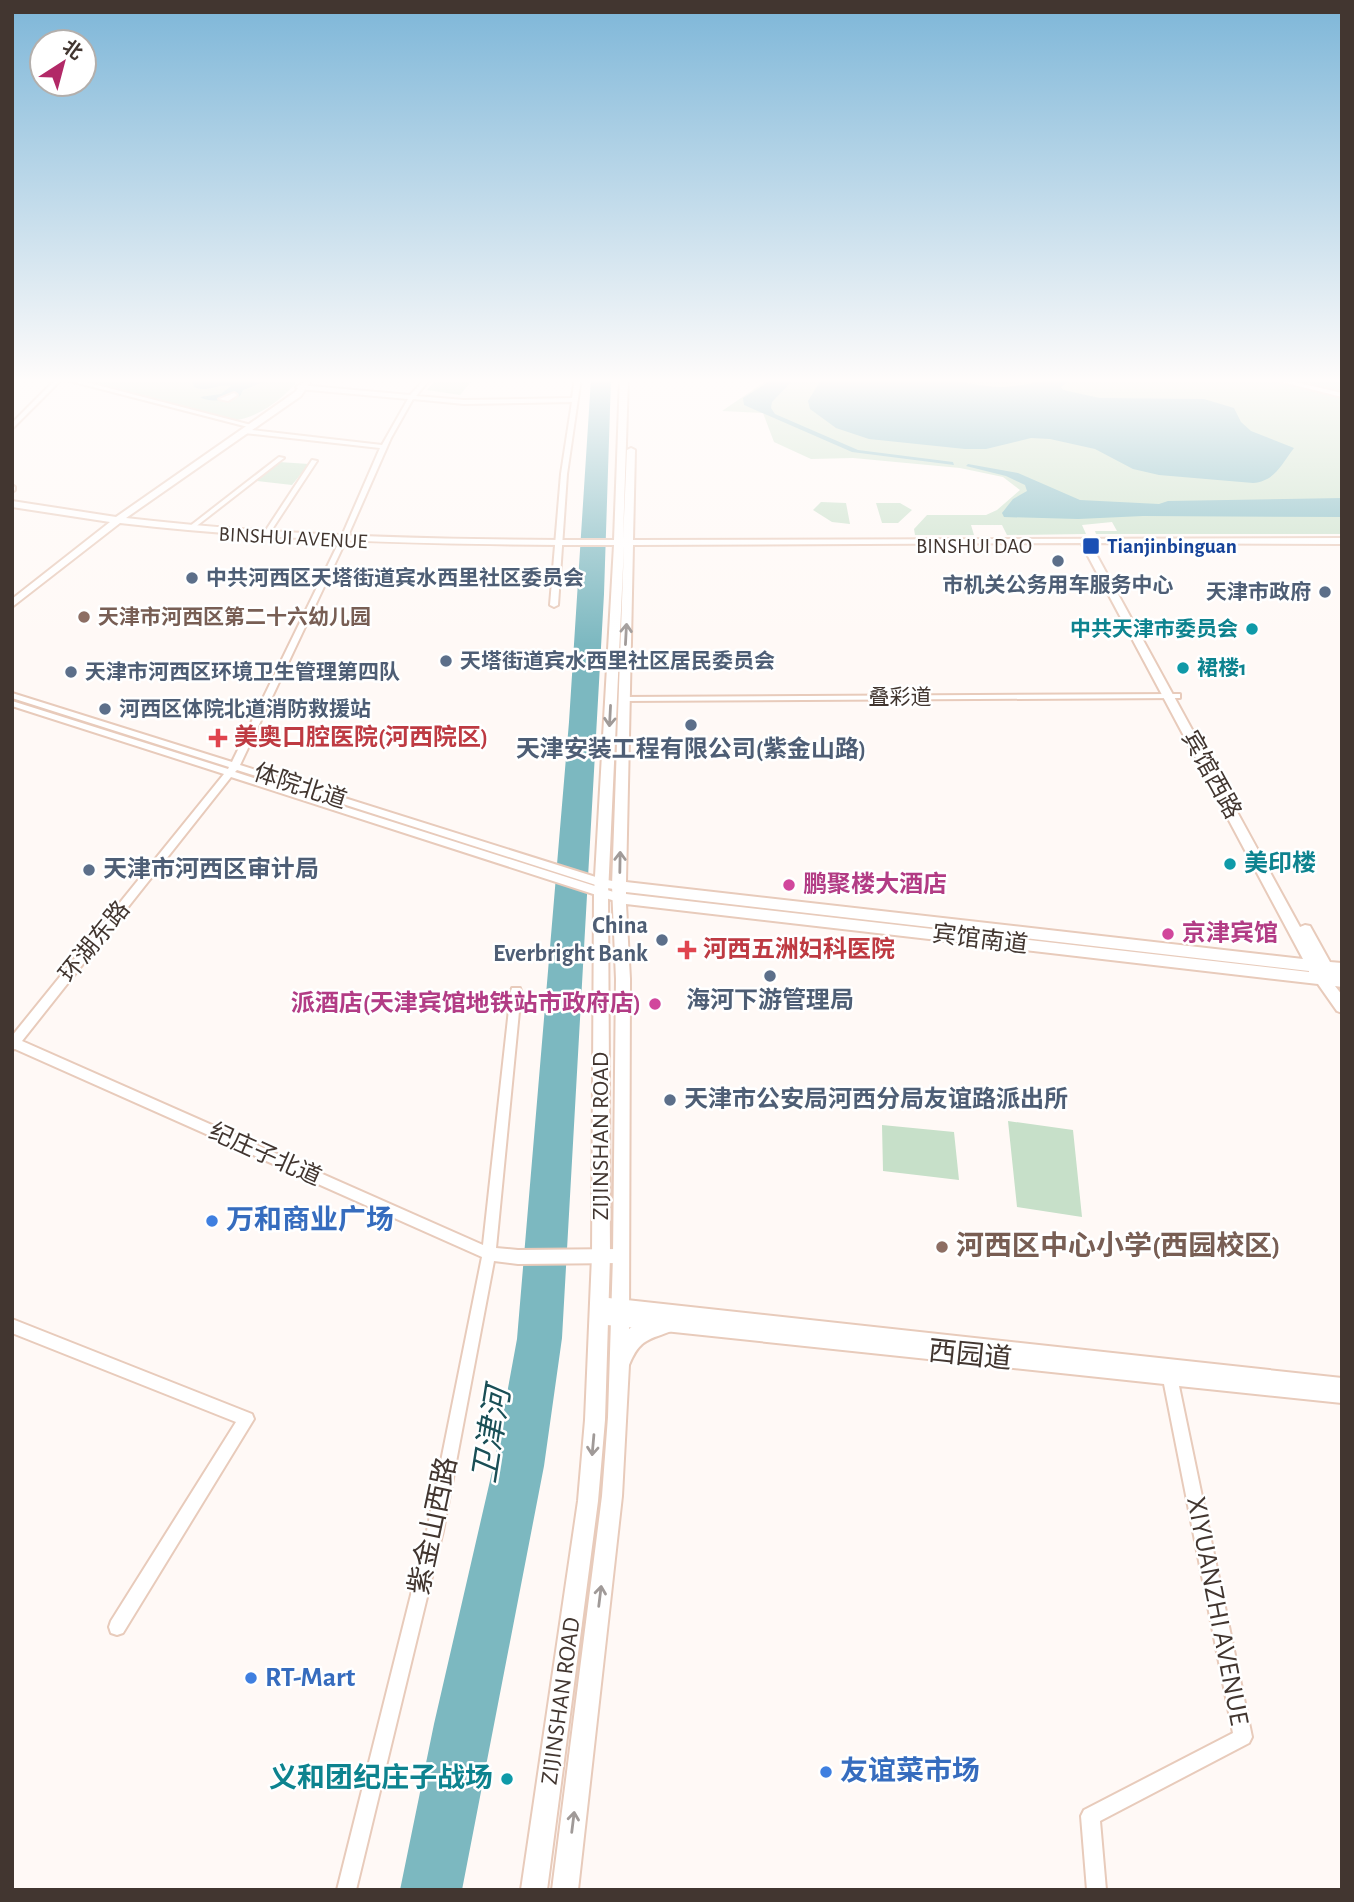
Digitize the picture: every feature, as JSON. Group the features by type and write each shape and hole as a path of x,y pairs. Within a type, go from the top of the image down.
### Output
{"main road":[{"path":"12,598 192,467"},
{"name":"ZIJINSHAN ROAD","path":"534,1890 588,1501 597,1377 601,1256 602,888 621,467"},
{"name":"ZIJINSHAN ROAD","path":"565,1890 612,1496 623,1318 623,979 619,892 623,699 618,545 625,467"},
{"name":"BINSHUI AVENUE","path":"12,506 236,536 576,545"},
{"path":"12,604 116,521"},
{"name":"BINSHUI AVENUE","path":"116,521 343,540"},
{"name":"BINSHUI DAO","path":"576,545 1342,541"},
{"name":"BINSHUI DAO","path":"1089,543 1342,547"},
{"name":"宾馆西路","path":"1089,543 1172,696 1332,977 1342,1007"},
{"name":"宾馆南道","path":"619,892 1332,977"},
{"path":"619,1371 623,1355 637,1333 666,1317"}],"street":[{"path":"192,527 270,467"},
{"path":"267,533 310,467"},
{"name":"环湖东路","path":"13,1044 233,770 375,467"},
{"path":"554,605 565,467"},
{"name":"体院北道","path":"12,695 233,770"},
{"name":"叠彩道","path":"623,699 1172,696"},
{"path":"12,703 619,892"},
{"name":"紫金山西路","path":"346,1890 435,1531 489,1254 516,991"},
{"name":"纪庄子北道","path":"13,1044 489,1254 518,1257 601,1256"},
{"path":"601,1256 622,1256"},
{"path":"599,1310 623,1318 645,1313 666,1317"},
{"name":"西园道","path":"666,1317 1169,1373 1342,1396"},
{"path":"597,1377 623,1318"},
{"path":"12,1326 247,1419 117,1627"},
{"name":"西园道","path":"1169,1373 1342,1385"},
{"name":"XIYUANZHI AVENUE","path":"1097,1890 1090,1816 1243,1737 1169,1373"}],"green space":[{"path":"273,467 307,467 292,485 257,481"},
{"path":"947,467 1342,467 1342,534 1096,534 1095,531 1117,531 1112,522 1082,525 1086,534 1007,535 1002,525 971,525 974,535 915,535 914,529 927,515 986,515 997,510 1020,490 1003,477"},
{"path":"821,502 846,503 850,524 832,522 813,510"},
{"path":"876,503 900,503 912,510 898,523 882,523"},
{"path":"1008,1121 1073,1130 1082,1217 1017,1207"},
{"path":"882,1125 954,1132 959,1180 883,1171"}],"water":[{"path":"585,467 608,467 604,594 562,1338 544,1466 462,1890 400,1890 434,1724 495,1459 517,1339 569,722"},
{"path":"969,467 1018,473 1080,500 1159,504 1168,501 1342,498 1342,517 1004,517 1002,513 1013,499 1027,491 1025,485 1006,476"},
{"path":"1129,467 1280,467 1267,479 1253,483 1159,475"}],"place":[{"name":"Tianjinbinguan","path":"1091,546"},
{"name":"市机关公务用车服务中心","path":"1058,561"},
{"name":"中共河西区天塔街道宾水西里社区委员会","path":"192,578"},
{"name":"天津市政府","path":"1325,592"},
{"name":"天津市河西区第二十六幼儿园","path":"84,617"},
{"name":"中共天津市委员会","path":"1252,629"},
{"name":"天塔街道宾水西里社区居民委员会","path":"446,661"},
{"name":"裙楼1","path":"1183,668"},
{"name":"天津市河西区环境卫生管理第四队","path":"71,672"},
{"name":"河西区体院北道消防救援站","path":"105,709"},
{"name":"天津安装工程有限公司(紫金山路)","path":"691,725"},
{"name":"美奥口腔医院(河西院区)","path":"218,738"},
{"name":"美印楼","path":"1230,864"},
{"name":"天津市河西区审计局","path":"89,870"},
{"name":"鹏聚楼大酒店","path":"789,885"},
{"name":"京津宾馆","path":"1168,934"},
{"name":"China Everbright Bank","path":"662,940"},
{"name":"河西五洲妇科医院","path":"687,950"},
{"name":"海河下游管理局","path":"770,976"},
{"name":"派酒店(天津宾馆地铁站市政府店)","path":"655,1004"},
{"name":"天津市公安局河西分局友谊路派出所","path":"670,1100"},
{"name":"万和商业广场","path":"212,1221"},
{"name":"河西区中心小学(西园校区)","path":"942,1247"},
{"name":"RT-Mart","path":"251,1678"},
{"name":"友谊菜市场","path":"826,1772"},
{"name":"义和团纪庄子战场","path":"507,1779"}],"water label":[{"name":"卫津河","path":"492,1435"}]}
